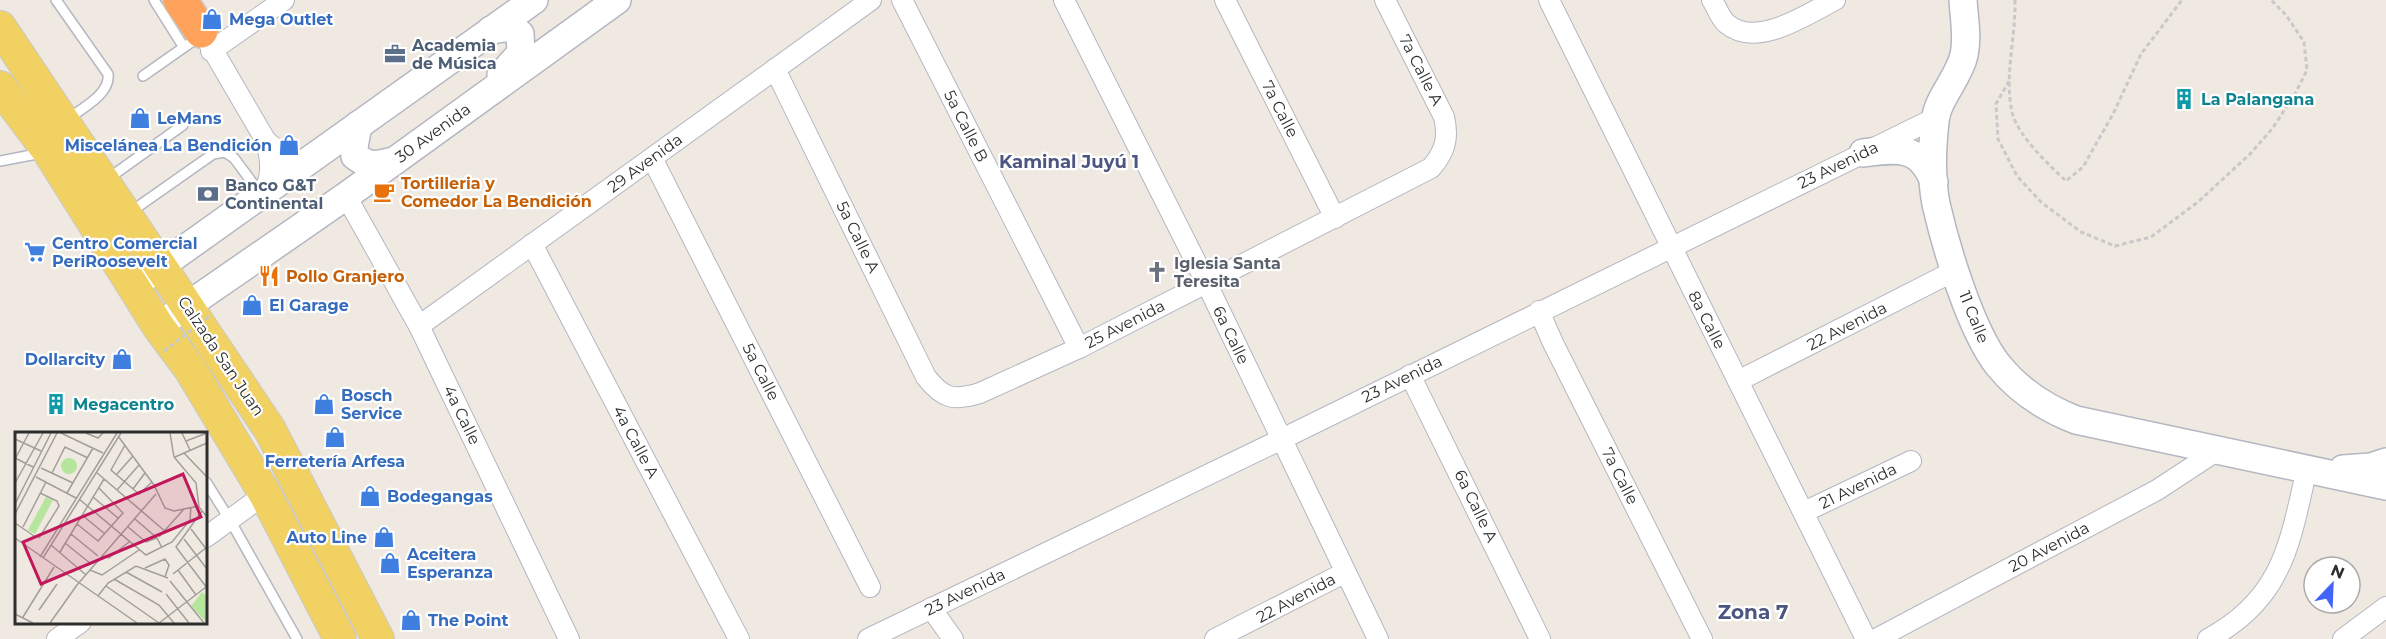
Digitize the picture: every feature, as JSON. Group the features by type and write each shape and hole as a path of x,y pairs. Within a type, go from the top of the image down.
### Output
{"main road":[{"name":"Calzada San Juan","path":"0,27 160,266 200,310 270,430 378,639"},
{"name":"Calzada San Juan","path":"0,87 49,152 133,287 161,338 190,369 265,494 340,639"}],"street":[{"path":"284,0 188,24 266,141 287,158 299,163 308,160"},
{"path":"133,287 534,0"},
{"name":"30 Avenida","path":"161,338 346,196 617,0"},
{"name":"29 Avenida","path":"419,326 871,0"},
{"name":"5a Calle B","path":"902,0 1079,348"},
{"name":"6a Calle","path":"1064,0 1206,282 1344,573 1378,639"},
{"name":"7a Calle","path":"1226,0 1335,218"},
{"name":"7a Calle A","path":"1385,0 1440,107 1446,127 1446,143"},
{"name":"8a Calle","path":"1549,0 1866,639"},
{"path":"1712,0 1726,23 1742,31 1759,33 1778,28 1835,0"},
{"name":"11 Calle","path":"1963,0 1964,56 1935,118 1936,204 1979,336 2012,380 2034,399 2061,414 2091,424 2315,469 2386,486"},
{"path":"484,96 520,53 520,34 515,29 508,27 491,30"},
{"name":"5a Calle A","path":"775,69 926,378 936,390 949,397"},
{"name":"23 Avenida","path":"868,639 1282,439 1935,118"},
{"path":"358,125 355,156 374,166 394,161"},
{"path":"261,194 268,187 270,174 266,141"},
{"name":"25 Avenida","path":"949,397 964,398 980,393 1079,348 1423,174 1437,161 1446,143"},
{"path":"1863,153 1888,149 1906,152 1924,163 1934,182"},
{"name":"5a Calle","path":"652,158 870,587"},
{"name":"4a Calle","path":"346,196 419,326 569,639"},
{"name":"4a Calle A","path":"532,244 739,639"},
{"name":"22 Avenida","path":"1738,381 1956,270"},
{"name":"7a Calle","path":"1539,311 1553,344 1702,639"},
{"name":"6a Calle A","path":"1410,375 1540,639"},
{"name":"20 Avenida","path":"1876,639 2157,490 2218,450"},
{"name":"21 Avenida","path":"1804,512 1911,460"},
{"name":"11 Calle","path":"2315,469 2371,467 2386,462"},
{"path":"2208,639 2235,623 2275,577 2290,544 2315,469"},
{"path":"207,536 265,494"},
{"name":"22 Avenida","path":"1215,639 1344,573"},
{"path":"2343,639 2386,607"},
{"path":"931,608 953,639"},
{"path":"57,639 78,624"}],"lane":[{"path":"56,0 108,74 109,82 105,90 64,122"},
{"path":"143,75 188,24 154,0"},
{"path":"104,182 183,125"},
{"path":"0,161 49,152"},
{"path":"127,214 213,154 225,152 234,158 261,194"},
{"path":"207,484 297,639"}],"path":[{"path":"2015,0 2009,81 2012,114 2029,142 2066,180 2083,167 2113,114 2141,54 2182,0"},
{"path":"2009,81 1996,104 1998,139 2017,177 2041,202 2081,232 2115,246 2151,237 2198,202 2250,154 2272,129 2295,94 2307,70 2304,42 2286,15 2271,0"},
{"path":"161,338 200,310"}],"place":[{"name":"Mega Outlet","path":"212,19"},
{"name":"Academia de Música","path":"395,54"},
{"name":"La Palangana","path":"2184,99"},
{"name":"LeMans","path":"140,118"},
{"name":"Miscelánea La Bendición","path":"289,145"},
{"name":"Tortilleria y Comedor La Bendición","path":"384,192"},
{"name":"Banco G&T Continental","path":"208,194"},
{"name":"Centro Comercial PeriRoosevelt","path":"35,252"},
{"name":"Iglesia Santa Teresita","path":"1157,272"},
{"name":"Pollo Granjero","path":"269,276"},
{"name":"El Garage","path":"252,305"},
{"name":"Dollarcity","path":"122,359"},
{"name":"Megacentro","path":"56,404"},
{"name":"Bosch Service","path":"324,404"},
{"name":"Ferretería Arfesa","path":"335,437"},
{"name":"Bodegangas","path":"370,496"},
{"name":"Auto Line","path":"384,537"},
{"name":"Aceitera Esperanza","path":"390,563"},
{"name":"The Point","path":"411,620"}],"district":[{"name":"Kaminal Juyú 1","path":"1069,162"},
{"name":"Zona 7","path":"1753,612"}]}
